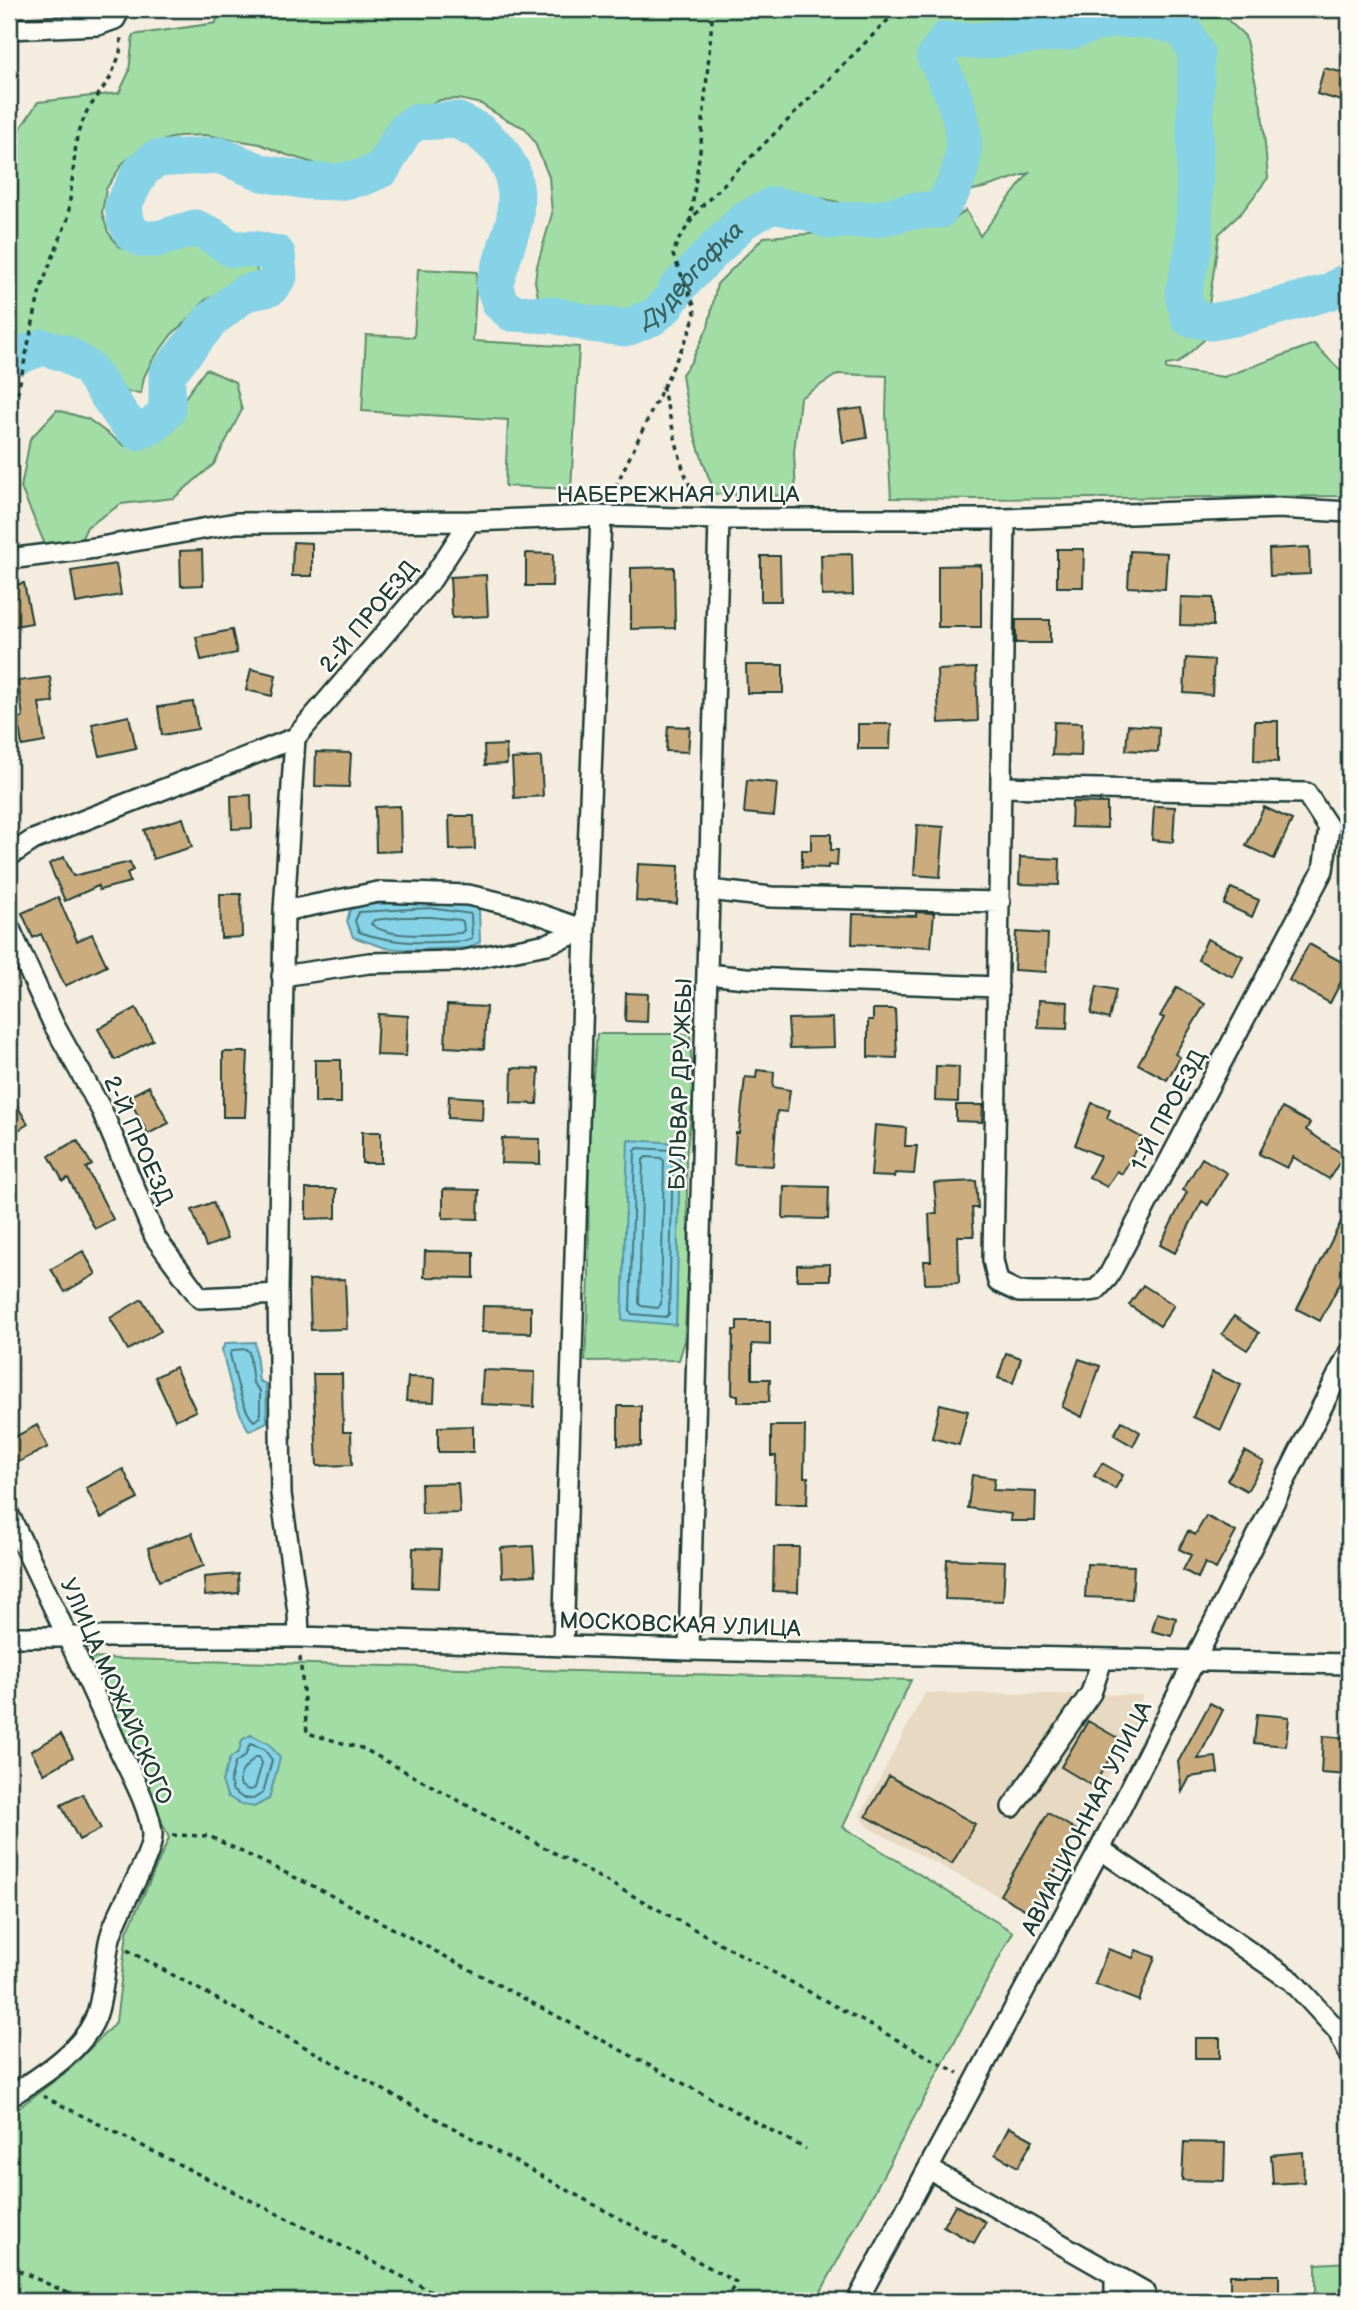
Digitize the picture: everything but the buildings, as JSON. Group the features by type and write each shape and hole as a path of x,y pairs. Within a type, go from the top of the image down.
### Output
{"street":[{"path":"9,29 98,25 118,14"},
{"name":"НАБЕРЕЖНАЯ УЛИЦА","path":"9,559 95,548 236,523 470,521 601,516 712,519 1005,519 1278,508 1349,512"},
{"path":"563,1646 601,516"},
{"name":"БУЛЬВАР ДРУЖБЫ","path":"689,1650 709,890 712,519"},
{"name":"1-Й ПРОЕЗД","path":"1001,787 1306,793 1329,828 1322,870 1108,1277 1096,1290 1019,1292 998,1282 993,1260 1005,519"},
{"name":"2-Й ПРОЕЗД","path":"9,856 33,839 295,738 432,579 470,521"},
{"path":"295,738 282,976 278,1294 281,1494 298,1612 299,1637"},
{"path":"709,890 771,897 1000,902"},
{"path":"284,911 378,892 468,895 516,906 585,930"},
{"name":"2-Й ПРОЕЗД","path":"9,927 54,1025 102,1111 155,1237 200,1297 278,1294"},
{"path":"282,976 369,964 460,961 547,944 585,930"},
{"path":"707,974 746,978 998,987"},
{"name":"АВИАЦИОННАЯ УЛИЦА","path":"858,2301 1100,1849 1349,1353"},
{"name":"УЛИЦА МОЖАЙСКОГО","path":"9,1515 144,1805 152,1835 146,1856 120,1909 110,1940 98,2013 81,2040 54,2067 17,2092"},
{"name":"МОСКОВСКАЯ УЛИЦА","path":"9,1637 299,1637 689,1650 1349,1664"},
{"path":"1012,1807 1091,1693 1102,1660"},
{"path":"1100,1849 1292,1981 1338,2031 1349,2054"},
{"path":"929,2169 1145,2292"},
{"path":"1115,2277 1115,2301"}],"path":[{"path":"690,223 705,108 713,9"},
{"path":"601,516 689,333 695,314 694,305 673,255 677,242 699,209 899,9"},
{"path":"9,412 17,396 40,290 68,218 77,135 87,111 110,78 120,54 118,14"},
{"path":"662,386 682,469 712,519"},
{"path":"299,1637 307,1733 364,1749 975,2082"},
{"path":"152,1835 209,1836 305,1882 806,2149"},
{"path":"110,1940 736,2282 726,2301"},
{"path":"17,2092 450,2301"},
{"path":"9,2266 85,2301"}],"shaded area":[{"path":"925,1693 1142,1695 1139,1720 1031,1913 867,1827 860,1816"}],"green space":[{"path":"218,9 1216,9 1245,36 1262,111 1268,178 1242,212 1219,234 1204,340 1178,363 1166,365 1166,369 1224,377 1314,344 1349,379 1349,496 891,498 886,415 887,376 838,374 800,398 794,452 796,496 715,494 695,435 682,374 708,327 717,284 764,237 893,231 923,226 945,227 966,210 980,236 1029,173 987,187 936,198 900,199 854,209 838,202 788,191 775,191 760,197 730,220 707,246 674,276 648,308 632,315 608,313 576,303 538,297 535,281 537,266 552,214 549,177 535,143 525,128 481,104 459,99 440,100 398,120 366,163 336,170 260,144 206,135 179,136 140,150 123,163 106,189 102,213 108,232 119,247 143,254 202,245 216,253 248,256 256,264 257,272 230,289 205,300 172,334 152,361 144,377 141,393 127,392 95,359 60,337 48,335 9,344 9,139 14,138 38,102 119,93 129,72 133,35 216,23"},
{"path":"418,269 477,272 473,341 579,347 571,489 505,486 508,420 362,411 366,335 414,337"},
{"path":"206,369 235,382 242,410 214,464 174,498 121,504 87,527 76,551 49,554 21,488 30,439 57,410 88,419 125,446 147,439 173,414"},
{"path":"597,1034 690,1034 693,1097 686,1159 689,1259 684,1344 679,1360 585,1361 589,1280 588,1128","holes":["628,1141 680,1144 676,1325"]},
{"path":"87,1658 911,1680 843,1827 1013,1932 816,2301 9,2301 9,2115 69,2070 116,2022 127,1932 169,1838"},
{"path":"1349,2262 1349,2301 1316,2301 1316,2264"}],"water":[{"path":"402,902 464,904 479,909 480,942 469,948 413,950 386,948 353,937 347,921 351,906"},
{"path":"628,1140 680,1143 676,1325 622,1320"},
{"path":"255,1342 259,1381 266,1384 267,1422 249,1431 235,1401 222,1349 226,1343"},
{"path":"251,1735 269,1744 280,1758 269,1799 254,1807 240,1804 227,1796 222,1781 230,1758 239,1752 242,1740"}],"waterway":[{"name":"Дудергофка","path":"9,359 43,347 67,354 89,369 124,419 137,432 154,425 167,411 167,374 211,320 245,293 270,288 279,276 277,254 252,249 232,249 195,228 158,239 143,239 132,233 125,220 123,205 141,171 155,159 219,155 263,173 307,181 338,182 364,177 382,169 404,131 416,122 456,120 479,131 500,150 512,171 516,193 515,219 494,286 500,303 512,313 553,315 591,324 626,328 653,317 666,306 679,286 743,221 773,205 808,212 830,221 876,219 912,211 940,210 960,171 963,152 960,115 935,57 946,40 977,41 1067,32 1111,19 1151,20 1183,28 1196,53 1194,248 1183,294 1189,318 1211,322 1243,316 1329,292 1349,280"}]}
